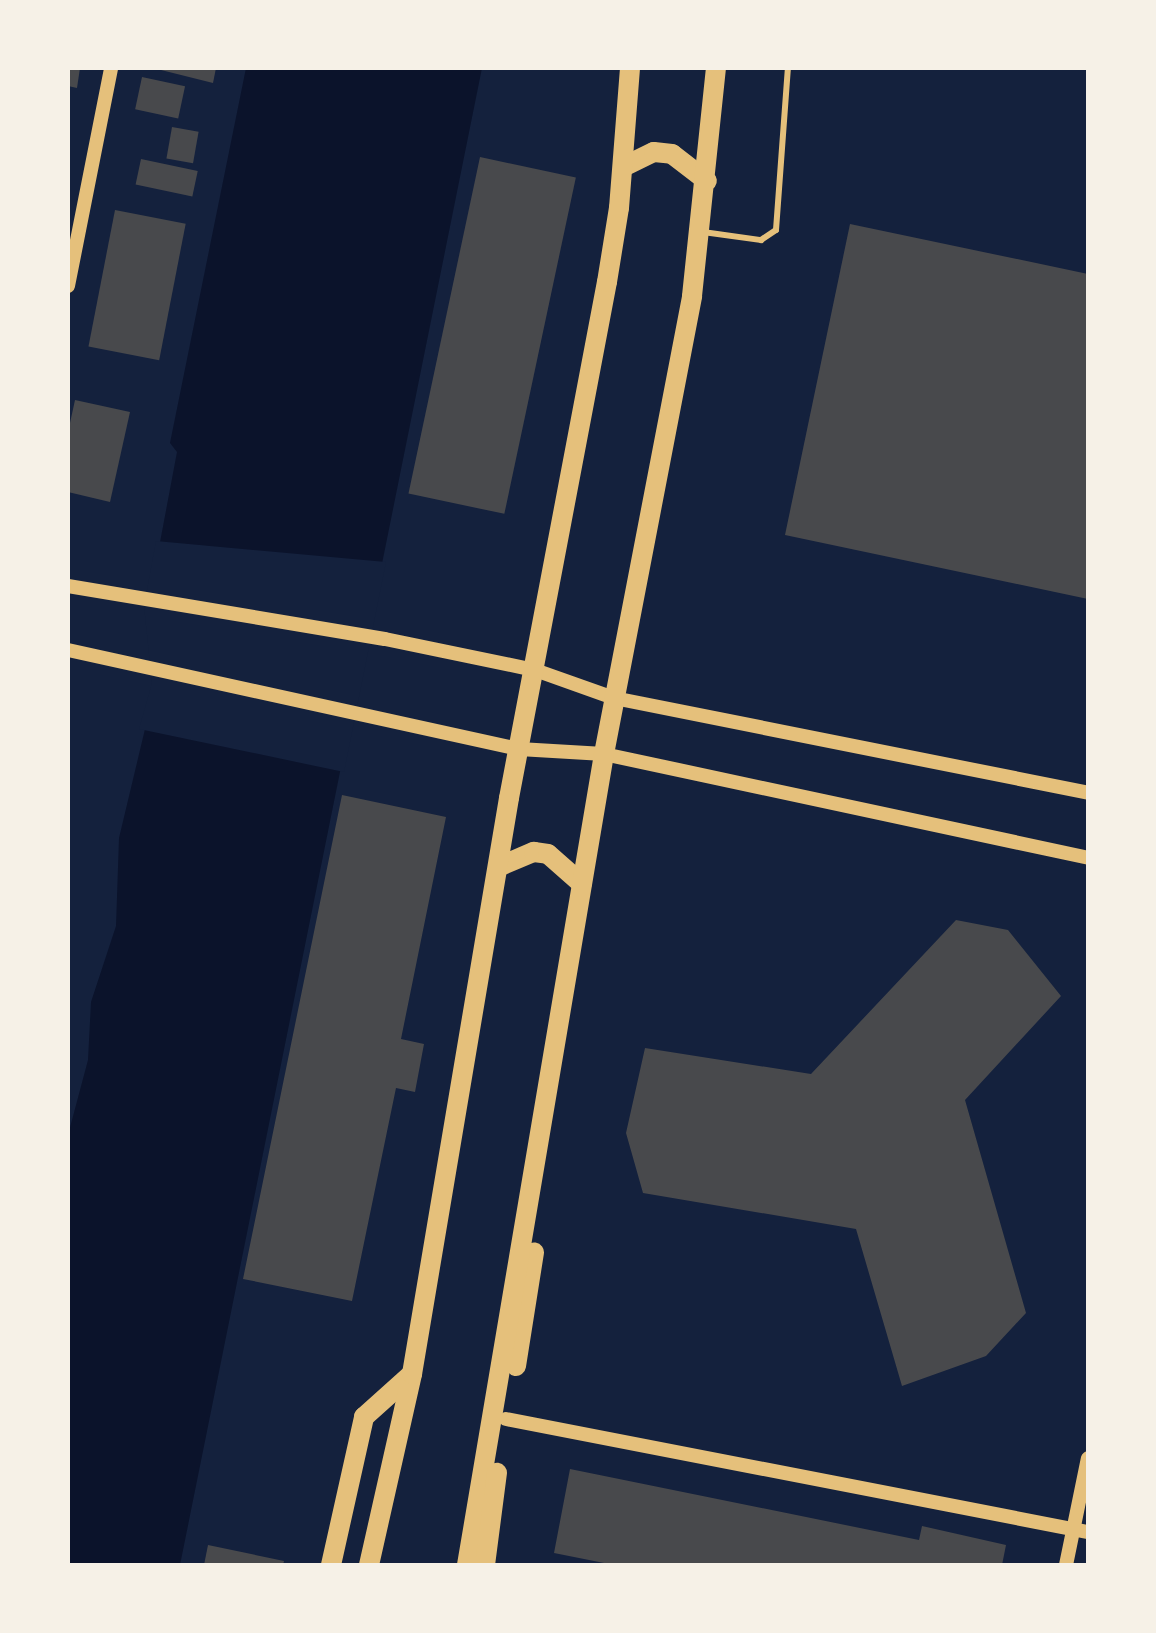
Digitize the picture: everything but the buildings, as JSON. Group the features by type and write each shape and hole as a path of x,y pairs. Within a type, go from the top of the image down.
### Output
{"main road":[{"path":"369,1565 412,1374 519,749 607,282 623,167 630,68"},
{"path":"467,1565 536,1176 604,754 701,231 716,68"},
{"path":"623,167 654,152 672,154 707,181"},
{"path":"498,867 534,852 548,854 582,884"},
{"path":"485,1565 506,1419 531,1288 536,1176"},
{"path":"331,1565 364,1417 412,1374"}],"street":[{"path":"68,286 111,68"},
{"path":"68,586 385,639 535,670 614,698 1088,793"},
{"path":"68,650 374,714 519,749 604,754 1088,858"},
{"path":"506,1419 1081,1530"},
{"path":"1066,1565 1081,1530 1088,1458"}],"lane":[{"path":"701,231 761,240 776,230 788,68"}],"water":[{"path":"246,68 482,68 180,1565 68,1565 68,1135 88,1060 91,1002 116,926 119,838 156,683 148,606 177,452 170,443"}],"pier":[{"path":"156,541 386,562 344,772 139,729 152,683 144,606"}]}
